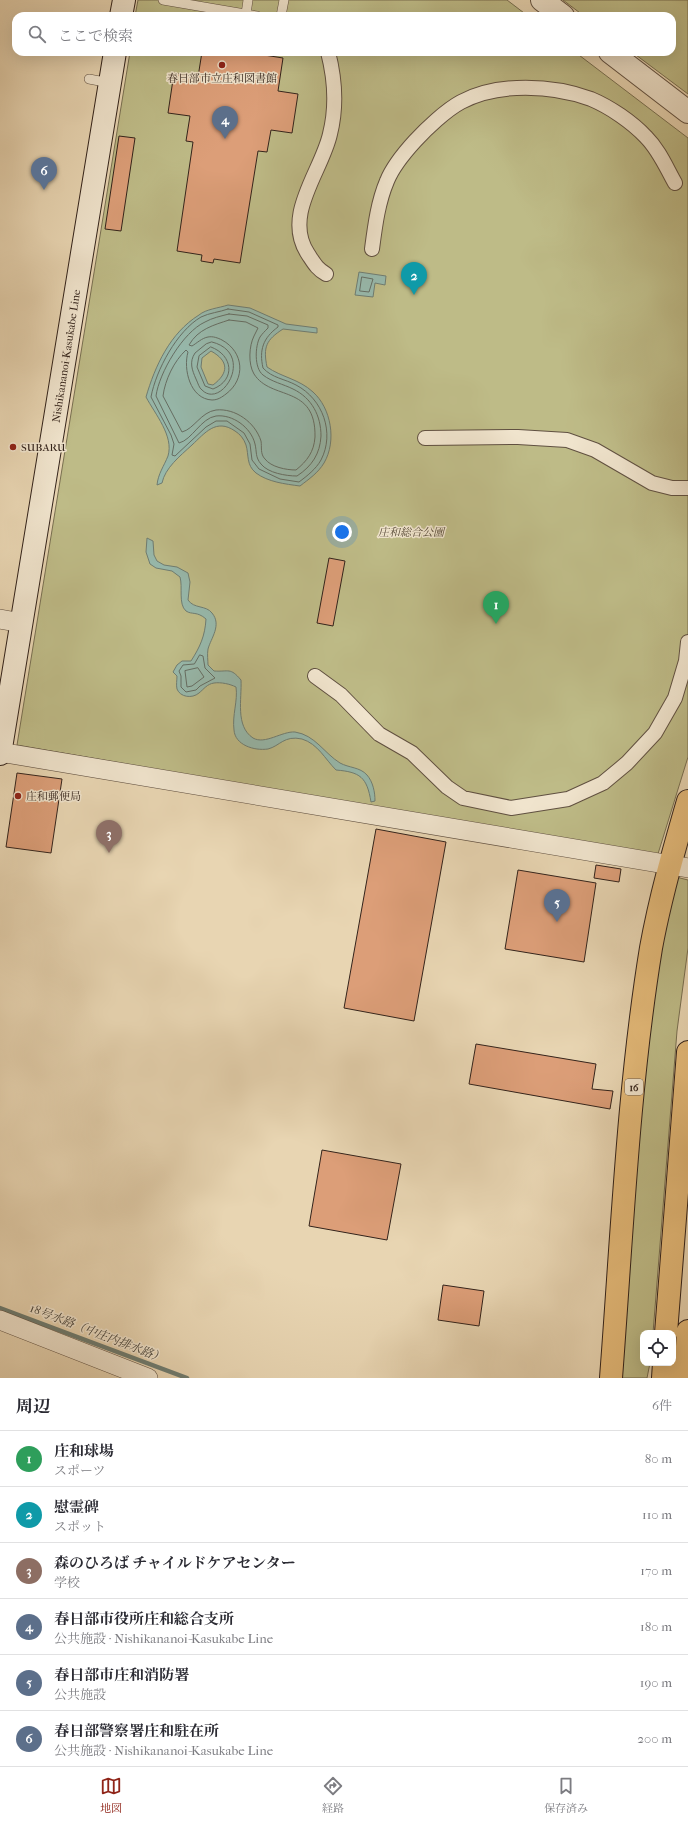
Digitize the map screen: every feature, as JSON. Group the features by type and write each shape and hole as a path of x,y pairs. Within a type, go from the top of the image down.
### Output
{"highway":[{"name":"16","path":"611,1378 637,1049 652,946 678,866 688,801"},
{"path":"666,1330 688,1052"},
{"path":"685,1378 688,1331"},
{"path":"663,1378 664,1366"}],"main road":[{"path":"122,12 124,0"},
{"path":"542,0 558,12"},
{"name":"Nishikananoi-Kasukabe Line","path":"0,752 114,56"},
{"path":"615,56 688,112"}],"street":[{"path":"326,274 318,269 304,249 300,232 300,215 305,193 324,155 331,132 335,89 329,56"},
{"path":"372,249 375,221 387,181 401,157 426,129 461,102 490,92 527,87 561,91 592,100 621,116 646,137 659,153 675,183"},
{"path":"425,438 518,437 567,440 595,450 652,483 672,488 688,488"},
{"path":"0,619 22,623"},
{"path":"315,676 341,695 379,734 412,753 446,787 464,798 511,808 568,800 602,783 627,763 655,733 675,698 686,661 688,642"},
{"path":"0,752 678,866"},
{"path":"0,1320 148,1378"}],"lane":[{"path":"163,0 234,12"},
{"path":"246,12 248,0"},
{"path":"282,12 284,0"},
{"path":"89,79 110,83"}],"green space":[{"path":"138,0 507,0 523,12 136,12"},
{"path":"563,0 688,0 688,94 637,56 676,56 676,12 579,12"},
{"name":"庄和総合公園","path":"129,56 580,56 688,138 688,757 657,857 17,745"},
{"path":"676,877 688,880 688,948 677,1031 653,1330 640,1330 640,1366 649,1366 647,1378 619,1378 649,1003"}],"water":[{"path":"359,272 386,276 385,285 375,283 373,297 355,295"},
{"path":"228,305 250,308 286,324 317,328 317,333 283,329 269,341 265,354 267,367 302,384 313,392 324,407 328,416 331,435 328,454 319,470 300,486 271,481 256,473 249,463 246,445 242,437 228,427 222,426 206,432 174,462 166,472 162,483 157,485 168,456 169,448 163,425 146,397 154,374 165,351 189,322 202,313","holes":["211,351 224,363 224,372 218,381 213,385 208,384 201,367 202,358"]},
{"path":"147,538 153,541 154,555 157,561 164,565 177,567 188,573 190,582 188,600 193,605 207,609 215,618 216,627 208,649 208,665 214,671 232,672 241,680 240,704 242,719 247,733 253,738 263,740 290,732 295,732 314,740 334,759 343,765 361,770 367,775 373,787 375,801 371,802 367,787 361,777 351,772 336,770 317,748 308,741 291,738 272,748 257,749 246,746 238,740 234,730 236,687 217,683 209,684 193,696 186,696 179,692 177,689 177,676 173,672 177,665 182,661 191,661 202,641 206,619 200,615 186,611 184,608 181,600 180,577 172,571 156,568 150,564 146,552"}],"building":[{"path":"201,56 270,56 283,58 278,91 298,94 292,133 271,130 267,152 258,151 240,263 214,259 213,263 201,261 202,255 177,251 193,142 186,141 190,116 168,113 174,73 198,77"},
{"path":"119,136 135,138 121,231 105,229"},
{"path":"329,558 345,561 333,626 317,623"},
{"path":"17,773 62,779 51,853 6,847"},
{"path":"376,829 446,842 414,1021 344,1008"},
{"path":"596,865 621,869 619,882 594,878"},
{"path":"518,870 596,883 584,962 505,949"},
{"path":"476,1044 596,1064 592,1089 613,1091 610,1109 469,1084"},
{"path":"322,1150 401,1164 387,1240 309,1226"},
{"path":"443,1285 484,1291 479,1326 438,1320"}],"waterway":[{"name":"18号水路（中庄内排水路）","path":"0,1308 187,1378"}],"place":[{"name":"春日部市立庄和図書館","path":"222,65"},
{"name":"春日部市役所庄和総合支所","path":"225,139"},
{"name":"春日部警察署庄和駐在所","path":"44,190"},
{"name":"慰霊碑","path":"414,295"},
{"name":"SUBARU","path":"13,447"},
{"name":"庄和球場","path":"496,624"},
{"name":"庄和郵便局","path":"18,796"},
{"name":"森のひろば チャイルドケアセンター","path":"109,853"},
{"name":"春日部市庄和消防署","path":"557,922"}]}
